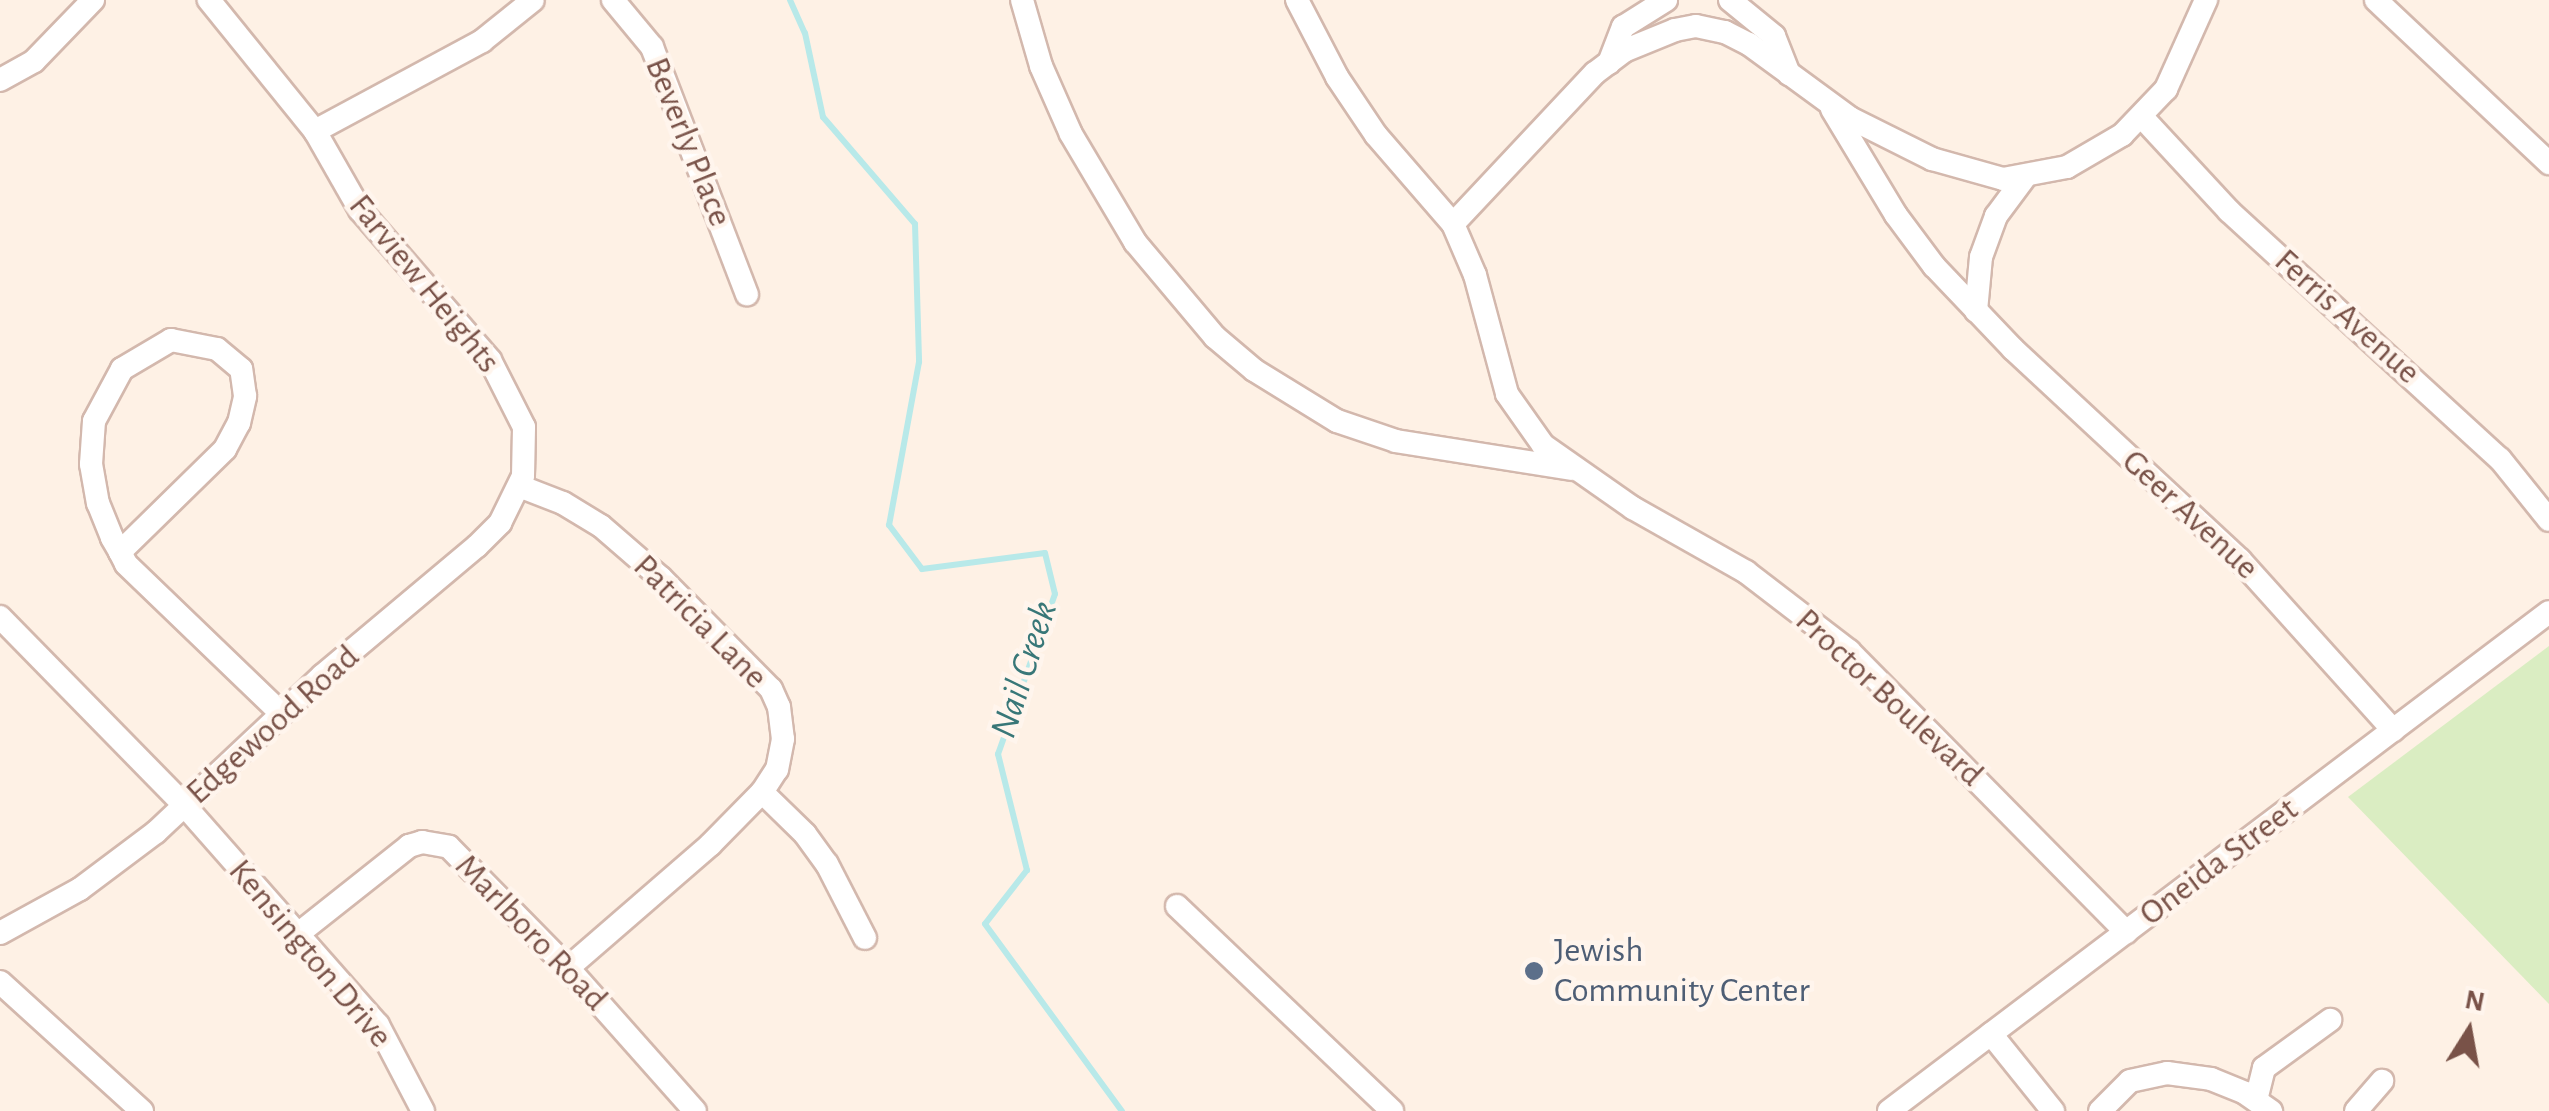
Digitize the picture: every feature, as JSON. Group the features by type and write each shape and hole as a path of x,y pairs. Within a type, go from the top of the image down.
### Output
{"street":[{"path":"0,80 34,62 93,0"},
{"name":"Farview Heights","path":"210,0 315,132 360,210 490,360 518,408 526,449 519,486"},
{"path":"315,132 482,40 533,0"},
{"name":"Beverly Place","path":"613,0 652,47 747,294"},
{"name":"Proctor Boulevard","path":"1022,0 1041,66 1072,134 1135,242 1214,338 1285,391 1337,421 1396,441 1573,469"},
{"name":"Proctor Boulevard","path":"1297,0 1337,77 1376,135 1453,224 1475,276 1507,394 1543,446 1573,469 1746,572 1849,651 2126,932"},
{"path":"1608,63 1624,28 1666,0"},
{"path":"1730,0 1774,36 1789,74"},
{"path":"1453,224 1608,63 1626,50 1674,30 1696,26 1725,32 1750,44 1850,118 1932,159 1979,175 2024,177 2092,156 2142,117 2166,89 2206,0"},
{"path":"2376,0 2549,163"},
{"name":"Geer Avenue","path":"1828,102 1896,215 1976,310 2240,560 2393,730"},
{"name":"Ferris Avenue","path":"2142,117 2229,211 2500,459 2549,520"},
{"path":"1976,310 1982,257 1996,216 2024,177"},
{"path":"120,552 225,449 240,423 245,396 241,369 217,349 171,340 122,369 94,420 90,464 98,503 120,552 162,602 282,714"},
{"name":"Edgewood Road","path":"0,934 80,889 184,805 282,714 477,546 500,523 519,486"},
{"name":"Patricia Lane","path":"519,486 563,503 601,526 660,578 771,689 779,707 782,752 762,792 710,845 568,968"},
{"name":"Oneida Street","path":"1889,1111 2549,612"},
{"name":"Kensington Drive","path":"0,618 184,805 378,1025 423,1111"},
{"path":"762,792 805,834 827,864 865,938"},
{"name":"Marlboro Road","path":"298,934 387,860 422,842 448,847 568,968 695,1111"},
{"path":"1177,906 1392,1111"},
{"path":"0,982 142,1111"},
{"path":"2100,1111 2130,1080 2155,1074 2211,1079 2264,1106 2264,1068 2330,1020"},
{"path":"1991,1034 2053,1111"},
{"path":"2356,1111 2382,1082"}],"green space":[{"path":"2549,646 2549,1004 2348,797"}],"waterway":[{"name":"Nail Creek","path":"790,0 805,33 823,117 915,224 919,362 889,525 922,569 1045,553 1055,594 998,754 1027,870 985,924 1122,1111"}],"place":[{"name":"Jewish Community Center","path":"1534,971"}]}
